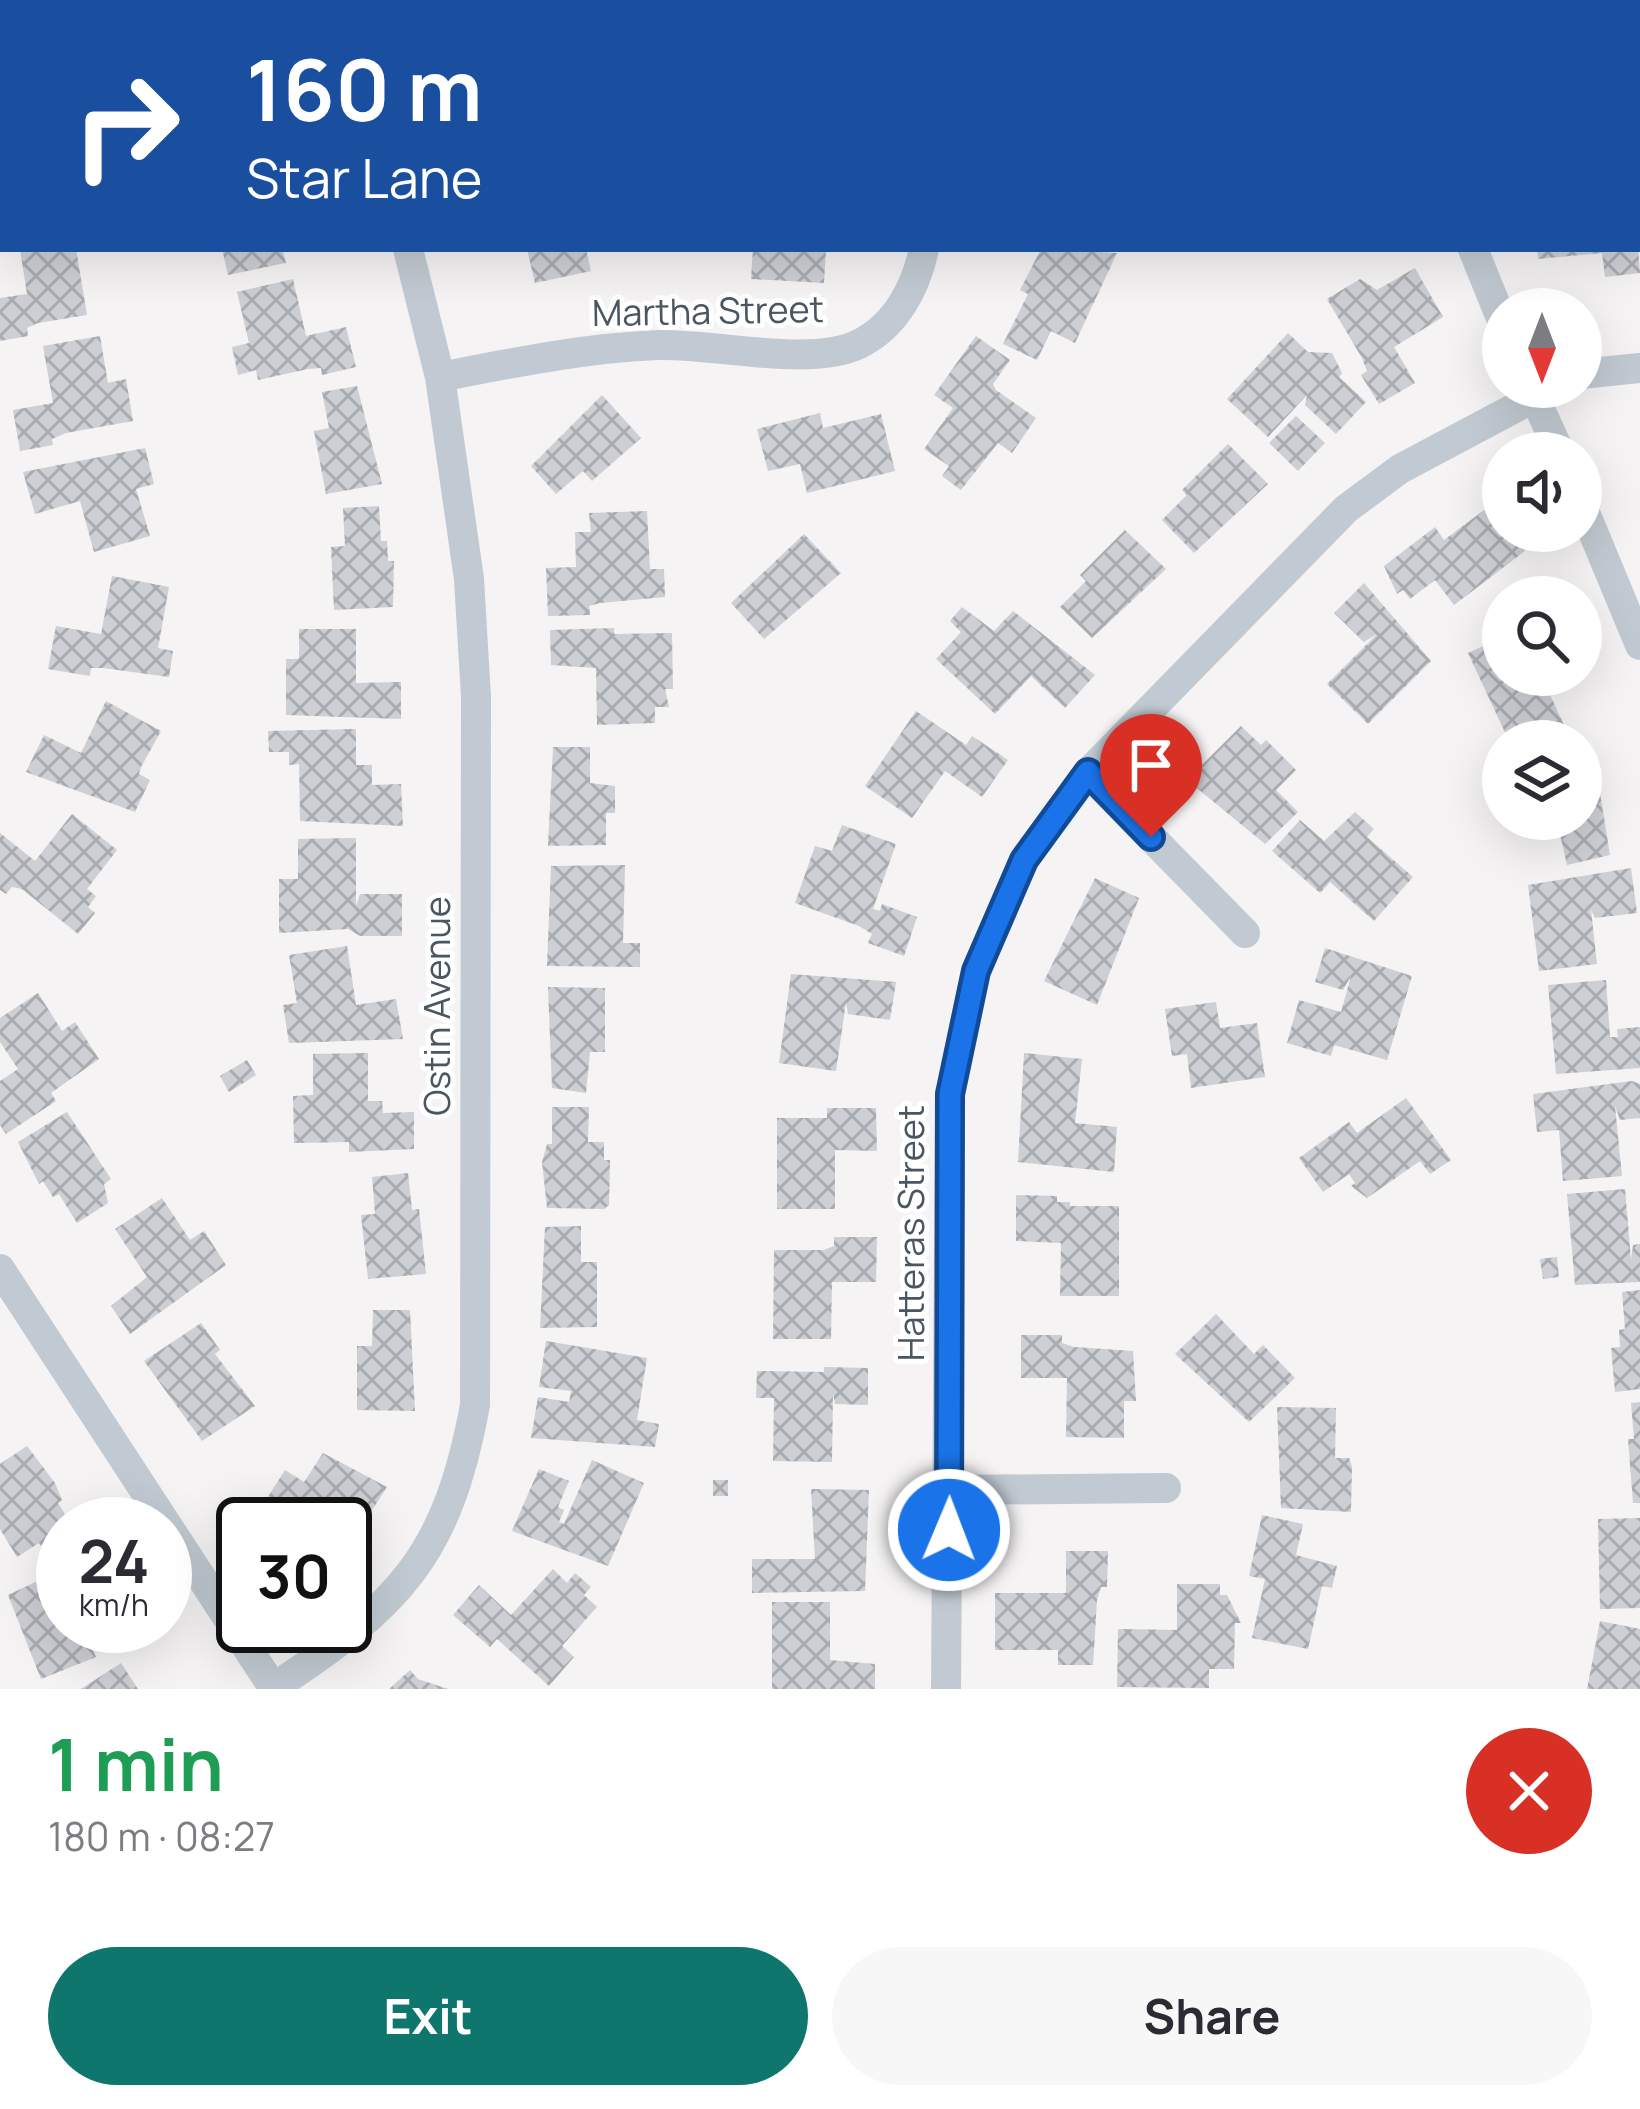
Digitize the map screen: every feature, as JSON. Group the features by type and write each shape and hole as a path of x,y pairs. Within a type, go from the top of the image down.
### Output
{"street":[{"name":"Ostin Avenue","path":"274,1688 356,1634 423,1561 462,1478 475,1405 476,698 469,579 440,377 409,252"},
{"name":"Martha Street","path":"440,377 562,353 661,345 814,354 858,345 896,315 919,274 923,252"},
{"path":"1474,252 1489,288"},
{"path":"1602,372 1640,368"},
{"name":"Hatteras Street","path":"946,1689 950,1094 976,971 1024,860 1088,772 1346,509 1400,469 1507,408"},
{"path":"1601,552 1640,646"},
{"path":"1088,772 1245,933"},
{"path":"0,1269 274,1688"},
{"path":"949,1490 1166,1488"}],"building":[{"path":"20,252 76,252 87,315 38,323 27,328 28,336 0,341 0,298 27,294"},
{"path":"223,252 283,252 286,263 228,275"},
{"path":"528,252 587,252 591,271 535,283"},
{"path":"753,252 826,252 824,283 751,279"},
{"path":"1039,252 1117,253 1075,343 1051,331 1037,360 1003,344 1028,294 1020,290"},
{"path":"1537,252 1638,252 1640,273 1605,277 1602,253 1538,259"},
{"path":"1415,268 1443,317 1394,347 1415,383 1379,404 1361,375 1367,371 1362,358 1327,299 1360,279 1377,290"},
{"path":"293,279 306,336 346,327 356,367 322,375 321,368 308,369 258,380 256,370 238,375 232,347 249,343 237,292"},
{"path":"1288,333 1308,352 1332,353 1342,373 1339,377 1366,402 1336,434 1305,405 1307,395 1268,437 1227,399"},
{"path":"100,336 108,383 126,379 133,421 66,433 52,439 53,445 20,451 13,410 53,403 43,346"},
{"path":"976,336 1010,360 993,384 996,390 1036,418 1012,453 998,443 961,490 942,476 949,466 924,449 953,408 934,395"},
{"path":"357,386 382,484 326,494 314,431 329,428 322,392"},
{"path":"602,395 641,438 592,481 583,471 556,494 531,466"},
{"path":"820,413 823,428 881,414 895,471 807,493 800,464 768,471 757,429"},
{"path":"1296,416 1325,443 1298,471 1269,443"},
{"path":"1228,444 1268,484 1194,553 1162,520 1187,495 1182,490"},
{"path":"145,448 154,484 136,489 150,536 94,552 80,501 35,514 23,472"},
{"path":"379,506 381,541 387,541 388,561 394,561 393,607 334,610 331,547 345,546 343,508"},
{"path":"647,511 650,569 664,569 665,597 600,603 589,606 590,615 548,616 546,568 576,567 575,532 591,532 589,513"},
{"path":"1482,512 1482,552 1524,552 1492,576 1482,576 1482,584 1454,605 1435,580 1410,599 1403,590 1397,594 1384,566 1435,527 1444,540"},
{"path":"1125,530 1166,569 1092,638 1060,607 1086,581 1080,575"},
{"path":"804,534 841,573 764,639 731,603"},
{"path":"112,576 169,587 158,648 173,651 169,677 103,668 91,668 90,676 48,669 56,626 101,634"},
{"path":"1364,583 1431,661 1368,724 1327,684 1377,634 1364,642 1334,613"},
{"path":"962,607 994,631 1013,611 1095,675 1065,708 1031,676 995,714 936,659 961,632 950,621"},
{"path":"614,628 614,634 672,633 673,689 665,689 669,707 655,707 655,723 597,725 596,668 551,665 550,630"},
{"path":"299,629 356,629 356,683 401,682 401,719 286,715 286,659 299,659"},
{"path":"1482,647 1482,683 1468,653"},
{"path":"1488,696 1551,696 1562,720 1499,720"},
{"path":"106,701 161,731 141,767 139,774 150,780 135,812 26,772 44,735 81,753"},
{"path":"916,711 966,745 972,736 1008,760 982,797 945,771 912,818 865,786"},
{"path":"1241,726 1261,745 1266,740 1296,770 1276,790 1298,812 1265,844 1187,780"},
{"path":"356,729 356,765 372,765 372,785 401,784 403,826 300,821 299,764 289,765 289,752 269,752 268,731"},
{"path":"553,747 590,747 590,783 615,786 615,813 606,813 606,845 548,846"},
{"path":"1602,806 1610,855 1567,865 1561,840 1602,840"},
{"path":"1355,812 1374,829 1367,837 1413,877 1374,921 1330,882 1320,893 1272,851 1300,820 1324,841"},
{"path":"72,814 117,850 87,889 96,896 88,907 95,913 78,934 22,889 12,887 6,894 0,890 0,833 35,861"},
{"path":"842,825 896,844 873,909 880,911 882,904 917,917 904,956 868,943 872,934 859,926 795,903 815,846 832,851"},
{"path":"356,838 356,906 360,894 402,894 402,936 360,936 348,929 279,933 279,879 298,879 298,839"},
{"path":"625,865 623,943 640,943 640,967 547,966 551,866"},
{"path":"1631,868 1637,913 1595,918 1591,910 1597,964 1539,971 1528,885"},
{"path":"1095,878 1139,898 1097,1005 1044,981"},
{"path":"347,946 356,1005 396,999 403,1039 289,1043 283,1005 297,1003 289,955"},
{"path":"1325,948 1412,976 1387,1060 1334,1045 1331,1056 1287,1043 1299,1000 1341,1012 1351,976 1343,990 1315,982"},
{"path":"791,974 896,982 890,1020 848,1014 846,1002 836,1071 779,1063"},
{"path":"1606,980 1610,1037 1618,1037 1617,1029 1640,1027 1640,1068 1556,1074 1548,985"},
{"path":"548,987 605,988 605,1052 590,1052 586,1093 552,1088"},
{"path":"38,993 62,1031 75,1022 99,1059 51,1093 56,1101 6,1134 0,1125 0,1081 18,1069 0,1042 0,1018"},
{"path":"1216,1002 1220,1028 1257,1023 1265,1077 1191,1088 1187,1054 1172,1056 1165,1009"},
{"path":"368,1053 368,1101 382,1101 383,1113 414,1112 414,1149 349,1152 349,1142 294,1143 293,1096 313,1095 313,1054"},
{"path":"1024,1053 1082,1059 1075,1123 1117,1127 1114,1172 1018,1162"},
{"path":"247,1060 256,1075 229,1092 220,1076"},
{"path":"1632,1081 1640,1084 1640,1118 1620,1120 1615,1106 1622,1176 1563,1181 1559,1130 1537,1132 1533,1094"},
{"path":"1406,1098 1451,1160 1430,1174 1420,1161 1367,1198 1351,1186 1355,1183 1349,1174 1323,1192 1299,1158 1349,1122 1357,1133"},
{"path":"552,1107 589,1107 588,1142 604,1142 604,1160 610,1160 609,1205 604,1209 547,1208 542,1162 547,1144 552,1144"},
{"path":"827,1108 876,1108 877,1151 835,1150 835,1209 777,1209 777,1118 827,1118"},
{"path":"67,1112 111,1179 104,1184 108,1203 77,1223 59,1194 53,1197 43,1181 39,1184 18,1142"},
{"path":"408,1173 412,1210 419,1209 426,1274 368,1279 361,1215 375,1214 372,1177"},
{"path":"1625,1189 1631,1259 1633,1245 1640,1244 1640,1282 1575,1285 1567,1194"},
{"path":"1016,1195 1057,1196 1057,1202 1070,1202 1070,1206 1119,1206 1119,1296 1060,1296 1061,1243 1016,1241"},
{"path":"162,1198 190,1240 204,1231 226,1265 130,1334 111,1306 147,1277 115,1229"},
{"path":"581,1226 581,1262 597,1262 597,1327 540,1328 545,1227"},
{"path":"834,1237 877,1237 876,1282 832,1282 831,1339 773,1339 774,1250 824,1250 834,1246"},
{"path":"1557,1257 1559,1277 1543,1279 1540,1259"},
{"path":"1640,1290 1640,1389 1615,1392 1611,1348 1620,1347 1619,1330 1625,1329 1622,1292"},
{"path":"373,1310 410,1310 415,1411 357,1410 357,1346 372,1346"},
{"path":"1216,1314 1254,1354 1263,1345 1295,1378 1249,1422 1175,1354"},
{"path":"201,1323 220,1350 215,1354 255,1406 202,1441 144,1361"},
{"path":"1021,1335 1062,1335 1062,1343 1074,1347 1133,1351 1136,1401 1124,1401 1124,1438 1066,1437 1067,1378 1021,1378"},
{"path":"546,1341 647,1358 637,1420 659,1424 655,1447 531,1438 538,1397 569,1402 571,1391 539,1387"},
{"path":"824,1367 868,1368 868,1405 835,1404 833,1393 832,1462 773,1461 774,1398 756,1398 757,1371 824,1372"},
{"path":"1640,1402 1640,1503 1633,1503 1628,1439 1634,1439 1631,1403"},
{"path":"1277,1407 1336,1408 1335,1458 1349,1458 1352,1467 1351,1512 1281,1508"},
{"path":"27,1446 61,1497 36,1497 36,1545 17,1557 0,1529 0,1464"},
{"path":"323,1453 387,1487 372,1510 372,1497 268,1497 285,1470 304,1482"},
{"path":"592,1460 644,1483 608,1566 512,1531 539,1469 569,1481 558,1507 564,1510 559,1522 564,1524"},
{"path":"713,1480 728,1480 728,1496 713,1496"},
{"path":"811,1489 869,1490 865,1591 752,1593 752,1559 815,1559"},
{"path":"1262,1515 1303,1524 1296,1555 1337,1566 1332,1588 1322,1586 1308,1649 1252,1638 1265,1579 1249,1576"},
{"path":"1640,1518 1640,1608 1600,1609 1598,1519"},
{"path":"1066,1551 1108,1551 1107,1587 1101,1587 1097,1600 1093,1665 1058,1665 1058,1650 995,1650 995,1593 1066,1593"},
{"path":"553,1569 567,1583 575,1573 591,1587 584,1595 597,1607 562,1646 574,1657 549,1686 497,1639 490,1647 453,1615 479,1585 511,1615"},
{"path":"36,1582 36,1653 94,1653 96,1657 41,1679 8,1595"},
{"path":"1177,1584 1220,1584 1220,1595 1227,1595 1241,1623 1235,1623 1234,1669 1209,1669 1209,1688 1117,1687 1118,1629 1177,1630"},
{"path":"772,1602 830,1602 830,1660 875,1664 875,1689 772,1689"},
{"path":"1600,1621 1640,1629 1640,1689 1587,1689"},
{"path":"121,1663 138,1689 81,1689"},
{"path":"410,1670 418,1679 448,1689 389,1689"}],"route":[{"path":"949,1530 950,1094 976,971 1024,860 1088,772 1151,837"}]}
